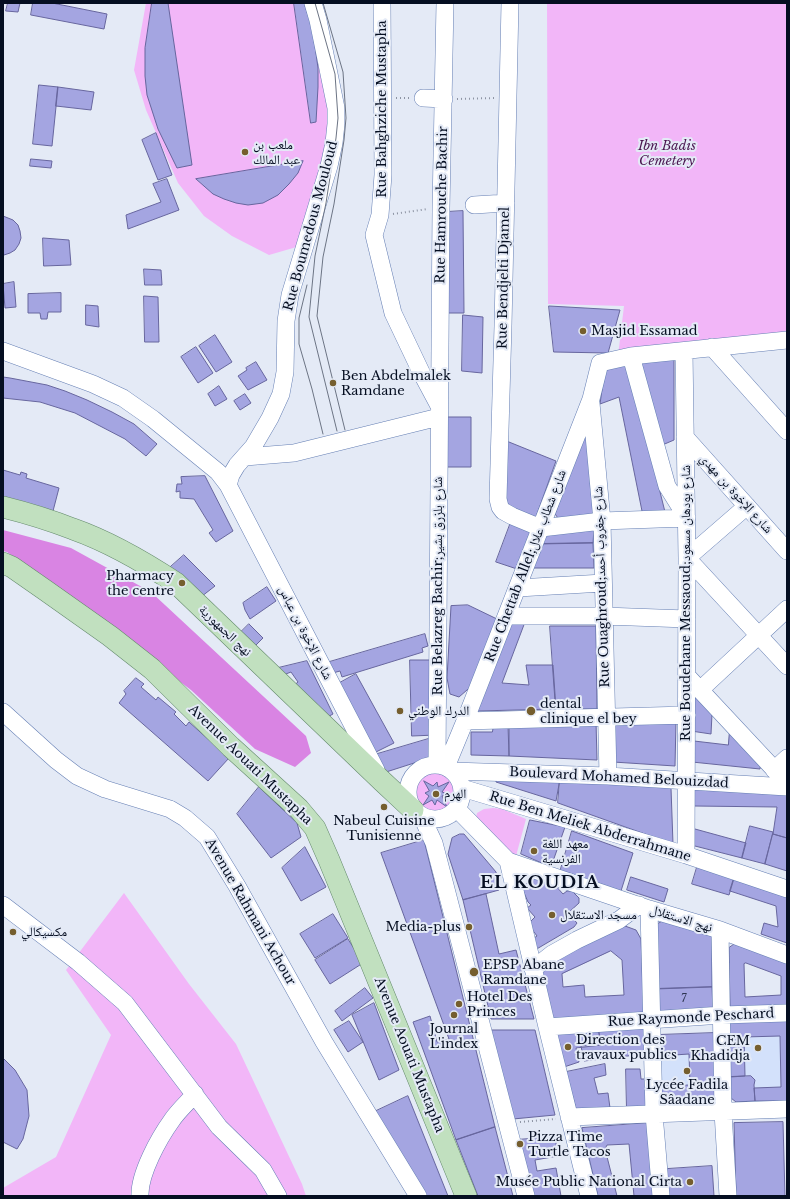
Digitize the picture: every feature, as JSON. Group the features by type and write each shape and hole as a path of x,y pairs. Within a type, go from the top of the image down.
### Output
{"main road":[{"name":"نهج الجمهورية","path":"3,507 74,529 149,565 176,583 382,781 418,813"},
{"name":"Avenue Aouati Mustapha","path":"3,563 12,567 51,594 110,636 152,669 231,747 298,809 315,828 466,1196"}],"street":[{"name":"Rue Boumedous Mouloud","path":"228,485 231,475 245,457 270,418 281,394 285,372 286,321 289,302 329,166 334,143 336,108 318,20 313,3"},
{"name":"Rue Bahghziche Mustapha","path":"382,3 384,98 383,176 380,215 374,235 393,313 439,412"},
{"name":"Rue Hamrouche Bachir","path":"439,412 445,3"},
{"name":"Rue Bendjelti Djamel","path":"510,3 498,499 503,511 541,528"},
{"path":"423,98 444,99"},
{"path":"474,205 506,203"},
{"path":"541,528 602,521 687,518 667,486 631,356 787,340"},
{"path":"712,347 787,431"},
{"name":"Rue Boudehane Messaoud;شارع بودهان مسعود","path":"684,350 688,558 686,855"},
{"name":"شارع الإخوة بن عباس","path":"3,351 94,384 123,398 153,419 218,472 228,485 382,781"},
{"name":"Rue Chettab Allel;شارع شطاب علال","path":"445,768 507,616 591,399 600,363 631,356"},
{"path":"3,361 28,361"},
{"name":"Rue Ouaghroud;شارع جغروب أحمد","path":"591,399 602,521 608,776"},
{"path":"245,457 294,453 439,412"},
{"name":"Rue Belazreg Bachir;شارع بلزرق بشير","path":"439,412 445,768"},
{"name":"شارع الإخوة بن مهدي","path":"685,437 787,551"},
{"path":"747,506 688,558 787,666"},
{"path":"518,588 603,583"},
{"path":"700,690 787,609"},
{"path":"507,616 604,616 687,619"},
{"path":"687,676 787,784"},
{"name":"Avenue Rahmani Achour","path":"3,712 56,760 77,776 105,789 170,810 185,818 207,837 237,886 324,1042 418,1196"},
{"path":"465,721 687,715"},
{"path":"774,770 787,758"},
{"path":"418,813 431,820 441,819 449,816 457,809 462,795 462,788 457,776 445,768 428,766 413,776 409,784 408,798 418,813 434,844 526,1196"},
{"name":"Boulevard Mohamed Belouizdad","path":"445,768 687,780 787,787"},
{"name":"Rue Ben Meliek Abderrahmane","path":"462,788 686,855 787,889"},
{"name":"نهج الاستقلال","path":"457,809 508,861 644,907 720,930 787,955"},
{"path":"508,861 589,1196"},
{"path":"3,905 78,962 125,1003 219,1127 263,1170 278,1196"},
{"path":"533,969 552,954 577,940 644,907 651,1019 654,1114 661,1196"},
{"path":"720,930 723,1112 728,1196"},
{"name":"Rue Raymonde Peschard","path":"547,1027 722,1014 787,1013"},
{"path":"140,1196 143,1175 150,1159 172,1119 195,1094"},
{"path":"569,1118 787,1109"}],"path":[{"path":"384,98 423,98"},
{"path":"444,99 508,98"},
{"path":"507,1123 569,1118"}],"shaded area":[{"path":"3,530 71,548 151,592 306,736 311,753 295,767 255,749 191,690 56,588 7,552 3,551"},
{"name":"CEM Khadidja","path":"787,1018 787,1101 736,1102 731,1098 728,1019"},
{"name":"Lycée Fadila Sâadane","path":"714,1033 716,1106 661,1108 657,1035"}],"green space":[{"name":"ملعب بن عبد المالك","path":"146,3 312,3 332,121 300,246 269,255 232,236 204,216 178,183 146,110 134,70"},
{"name":"Ibn Badis Cemetery","path":"547,3 787,3 787,337 618,356 624,306 548,304"},
{"name":"الهرم","path":"439,772 446,775 452,781 455,792 454,800 446,809 439,812 431,812 424,809 416,800 415,788 418,781 427,773"},
{"path":"484,809 502,809 526,819 516,856 503,848 475,823 477,813"},
{"path":"124,893 189,984 236,1044 302,1184 306,1196 3,1196 3,1188 56,1157 111,1035 66,970"}],"building":[{"path":"8,3 20,3 18,12 6,11"},
{"path":"33,3 52,3 107,14 104,29 31,15"},
{"path":"152,3 168,3 192,165 177,168 158,129 147,95 145,48"},
{"path":"294,3 304,3 311,24 315,46 318,68 318,87 316,122 311,123"},
{"path":"39,85 58,87 52,146 33,144"},
{"path":"58,87 94,92 91,110 56,106"},
{"path":"156,133 172,175 158,180 142,140"},
{"path":"31,159 52,161 51,168 30,166"},
{"path":"303,161 298,173 289,184 278,195 263,203 248,205 224,199 213,194 196,179"},
{"path":"167,179 179,210 128,229 126,215 161,202 153,184"},
{"path":"463,211 464,313 446,313 446,212"},
{"path":"3,216 13,220 18,225 21,238 15,250 4,255"},
{"path":"43,238 69,240 71,265 44,266"},
{"path":"144,269 161,270 162,285 145,285"},
{"path":"14,282 16,307 5,308 3,284"},
{"path":"61,293 61,312 48,312 47,319 41,319 40,313 28,313 28,294"},
{"path":"144,296 158,297 159,342 145,342"},
{"path":"86,305 98,306 99,327 86,325"},
{"name":"Masjid Essamad","path":"549,306 620,310 608,353 554,352"},
{"path":"463,315 483,317 482,373 462,371"},
{"path":"215,335 232,362 216,372 199,346"},
{"path":"196,347 213,373 198,383 181,357"},
{"path":"674,354 674,440 660,446 635,359"},
{"path":"256,362 267,380 248,390 238,376 247,370 246,368"},
{"path":"628,363 666,516 643,516 619,397 600,404 605,368"},
{"path":"3,377 47,385 87,400 134,424 157,444 146,456 125,439 75,413 40,402 3,398"},
{"path":"219,386 227,399 215,406 208,394"},
{"path":"245,394 251,403 240,410 234,401"},
{"path":"447,417 471,417 471,467 446,467"},
{"path":"590,435 594,510 590,517 558,518 555,514 583,437"},
{"path":"504,440 556,461 536,517 508,507 503,498"},
{"path":"3,470 20,475 21,472 27,474 26,478 59,488 53,511 3,497"},
{"path":"205,476 233,531 216,542 209,533 213,530 194,499 180,498 180,491 176,492 177,484 182,484 181,477"},
{"path":"511,522 534,531 520,570 496,562"},
{"path":"594,529 593,543 537,544 543,531"},
{"path":"593,543 594,568 529,568 537,544"},
{"path":"184,555 215,586 197,600 166,571"},
{"path":"267,587 276,601 250,619 243,603"},
{"path":"468,605 497,619 475,683 459,697 450,694 447,678 451,606"},
{"path":"508,619 525,622 502,683 529,685 526,665 553,665 556,709 478,711"},
{"path":"249,624 263,638 251,650 237,636"},
{"path":"550,626 596,626 597,709 556,709"},
{"path":"425,634 428,646 422,648 423,652 342,677 340,671 329,674 326,663"},
{"path":"410,660 434,660 436,735 412,736"},
{"path":"307,661 333,714 322,720 292,687 298,682 291,672 278,677 274,669"},
{"path":"356,674 394,743 374,753 336,685"},
{"path":"136,678 144,684 141,687 156,700 158,697 176,712 174,714 186,726 189,722 229,758 208,781 119,703 126,694 124,691"},
{"path":"697,695 712,714 711,734 691,731 691,701"},
{"path":"611,720 676,721 675,766 613,762"},
{"path":"596,721 597,760 509,756 509,723"},
{"path":"494,725 508,725 509,756 471,755 471,732 492,732"},
{"path":"730,728 761,759 760,769 692,762 694,741 728,745"},
{"path":"435,737 436,756 383,773 374,755"},
{"path":"560,779 671,788 673,844 558,803"},
{"path":"560,779 556,801 496,782 496,780"},
{"name":"الهرم","path":"424,781 433,786 437,782 438,787 449,782 442,792 448,794 442,796 447,807 437,800 435,805 432,800 423,805 429,796 425,793 429,791"},
{"path":"259,787 297,823 301,837 271,858 237,814"},
{"path":"695,787 787,795 787,838 773,834 777,807 694,806"},
{"path":"530,820 565,827 551,867 521,854"},
{"path":"750,826 773,832 765,864 742,858"},
{"path":"695,829 746,843 742,858 691,845"},
{"path":"572,831 633,853 620,894 560,872"},
{"path":"460,834 464,834 496,872 499,890 463,900 448,854 452,838"},
{"path":"773,834 787,838 787,871 765,864"},
{"path":"424,840 495,1127 456,1140 413,1022 430,1016 437,1042 449,1039 381,853"},
{"path":"305,847 326,887 301,901 282,868"},
{"path":"698,864 735,875 729,895 692,884"},
{"path":"735,875 787,893 787,943 761,934 764,923 778,927 776,906 730,891"},
{"path":"631,877 668,889 664,902 627,890"},
{"name":"مسجد الاستقلال","path":"533,878 548,883 551,887 554,884 563,894 567,891 572,891 579,898 579,903 568,913 577,923 574,927 535,950 531,940 537,936 528,924 535,917 527,908 531,905 528,902 522,888"},
{"path":"486,894 499,954 516,950 534,1019 491,1019 463,900"},
{"path":"333,914 348,938 315,958 300,934"},
{"path":"667,919 712,935 712,987 655,989 652,927"},
{"path":"625,926 636,930 641,939 644,1016 550,1022 538,966","holes":["611,951 622,960 624,995 585,997 584,985 563,987 562,974"]},
{"path":"348,939 363,963 330,984 315,960"},
{"path":"736,943 787,960 787,1008 730,1012 729,948","holes":["746,963 781,976 781,995 745,997 744,964"]},
{"path":"712,987 713,1010 656,1012 655,989"},
{"path":"365,988 373,998 342,1021 335,1011"},
{"path":"374,1003 399,1070 379,1080 352,1015"},
{"path":"787,1018 787,1101 755,1101 754,1088 781,1087 780,1036 744,1037 745,1076 730,1077 728,1019"},
{"path":"349,1021 363,1042 348,1052 334,1030"},
{"path":"644,1024 645,1054 584,1061 581,1046 601,1045 598,1027"},
{"name":"Direction des travaux publics","path":"598,1027 601,1045 576,1048 579,1062 564,1067 555,1035"},
{"path":"491,1030 535,1030 555,1115 513,1119"},
{"name":"Lycée Fadila Sâadane","path":"714,1033 716,1106 661,1108 661,1086 690,1085 689,1054 659,1056 657,1035"},
{"path":"3,1058 15,1070 27,1090 29,1116 23,1139 17,1149 3,1142"},
{"path":"605,1064 606,1075 594,1078 598,1094 608,1093 610,1108 576,1109 566,1072"},
{"path":"626,1069 640,1069 641,1079 645,1079 647,1110 627,1112"},
{"path":"751,1076 755,1080 755,1101 736,1102 731,1098 730,1077"},
{"path":"408,1096 448,1196 424,1196 374,1112"},
{"path":"783,1122 785,1196 736,1196 734,1123"},
{"path":"648,1123 654,1196 634,1196 629,1144 607,1145 605,1149 617,1196 598,1196 582,1128"},
{"path":"495,1127 513,1196 478,1196 456,1140"},
{"path":"555,1137 558,1156 535,1160 537,1171 556,1168 561,1196 530,1196 516,1140"},
{"name":"Musée Public National Cirta","path":"712,1166 714,1196 668,1196 667,1169"}],"tram line":[{"path":"315,3 335,74 338,118 326,203 315,256 309,317 337,431"},
{"path":"323,3 343,72 346,118 334,204 323,257 317,316 345,430"},
{"path":"307,285 299,318 299,344 323,434"}],"place":[{"name":"ملعب بن عبد المالك","path":"245,152"},
{"name":"Masjid Essamad","path":"583,331"},
{"name":"Ben Abdelmalek Ramdane","path":"333,383"},
{"name":"Pharmacy the centre","path":"182,583"},
{"name":"الدرك الوطني","path":"400,711"},
{"name":"dental clinique el bey","path":"531,711"},
{"name":"الهرم","path":"436,794"},
{"name":"Nabeul Cuisine Tunisienne","path":"384,807"},
{"name":"معهد اللغة الفرنسية","path":"534,851"},
{"name":"مسجد الاستقلال","path":"552,915"},
{"name":"Media-plus","path":"469,927"},
{"name":"مكسيكالي","path":"13,932"},
{"name":"EPSP Abane Ramdane","path":"474,972"},
{"name":"Hotel Des Princes","path":"459,1004"},
{"name":"Journal L'index","path":"454,1015"},
{"name":"Direction des travaux publics","path":"568,1047"},
{"name":"CEM Khadidja","path":"758,1048"},
{"name":"Lycée Fadila Sâadane","path":"687,1071"},
{"name":"Pizza Time Turtle Tacos","path":"520,1144"},
{"name":"Musée Public National Cirta","path":"690,1182"}],"district":[{"name":"EL KOUDIA","path":"540,883"}]}
